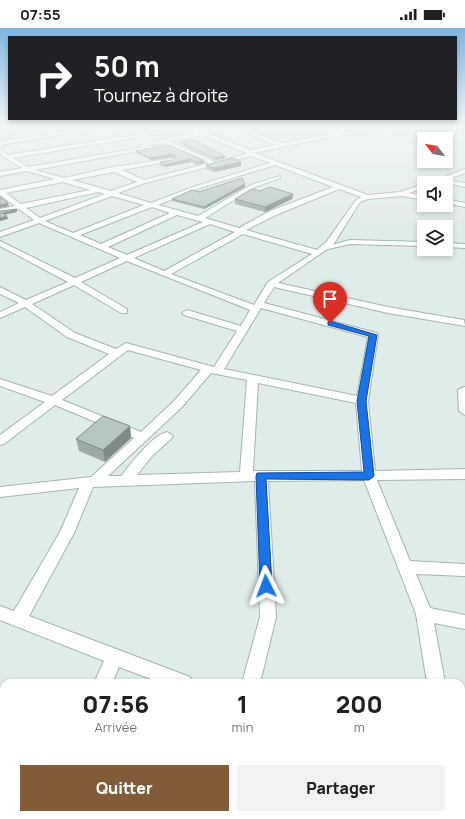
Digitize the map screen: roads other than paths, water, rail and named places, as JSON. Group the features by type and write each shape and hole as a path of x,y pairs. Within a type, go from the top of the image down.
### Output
{"street":[{"path":"12,161 22,164 26,169 241,231 321,251"},
{"path":"0,174 72,161"},
{"path":"0,192 162,161"},
{"path":"208,161 215,164"},
{"path":"0,237 40,220 114,194 143,182 225,161"},
{"path":"271,161 367,197"},
{"path":"74,235 195,188 276,163"},
{"path":"108,166 143,182"},
{"path":"186,166 193,169"},
{"path":"451,176 465,171"},
{"path":"199,219 213,209 234,199 253,186 278,177"},
{"path":"453,184 465,185"},
{"path":"164,274 273,213 338,187"},
{"path":"18,620 67,532 91,482 178,404 213,370 271,284 321,251 330,242 358,201 367,197 401,194 417,188"},
{"path":"0,211 99,190"},
{"path":"0,192 19,207 40,220 164,274 257,306 373,335 362,401 369,476 424,614 435,679"},
{"path":"401,194 417,197"},
{"path":"453,202 465,204"},
{"path":"101,247 177,212"},
{"path":"0,315 209,222"},
{"path":"0,237 124,311"},
{"path":"271,284 388,310 464,323"},
{"path":"0,290 25,303 71,335 117,353"},
{"path":"188,313 242,329"},
{"path":"0,441 126,346 213,370 362,401"},
{"path":"252,679 268,617 253,476 253,379"},
{"path":"0,382 54,401 142,437"},
{"path":"464,390 465,411"},
{"path":"124,481 148,453 167,436"},
{"path":"131,447 148,453"},
{"path":"0,492 91,482 253,476 465,474"},
{"path":"406,567 465,570"},
{"path":"0,613 174,679"},
{"path":"424,614 465,622"},
{"path":"105,679 115,656"}],"lane":[{"path":"321,251 350,242 417,244"},
{"path":"453,245 465,246"}]}
